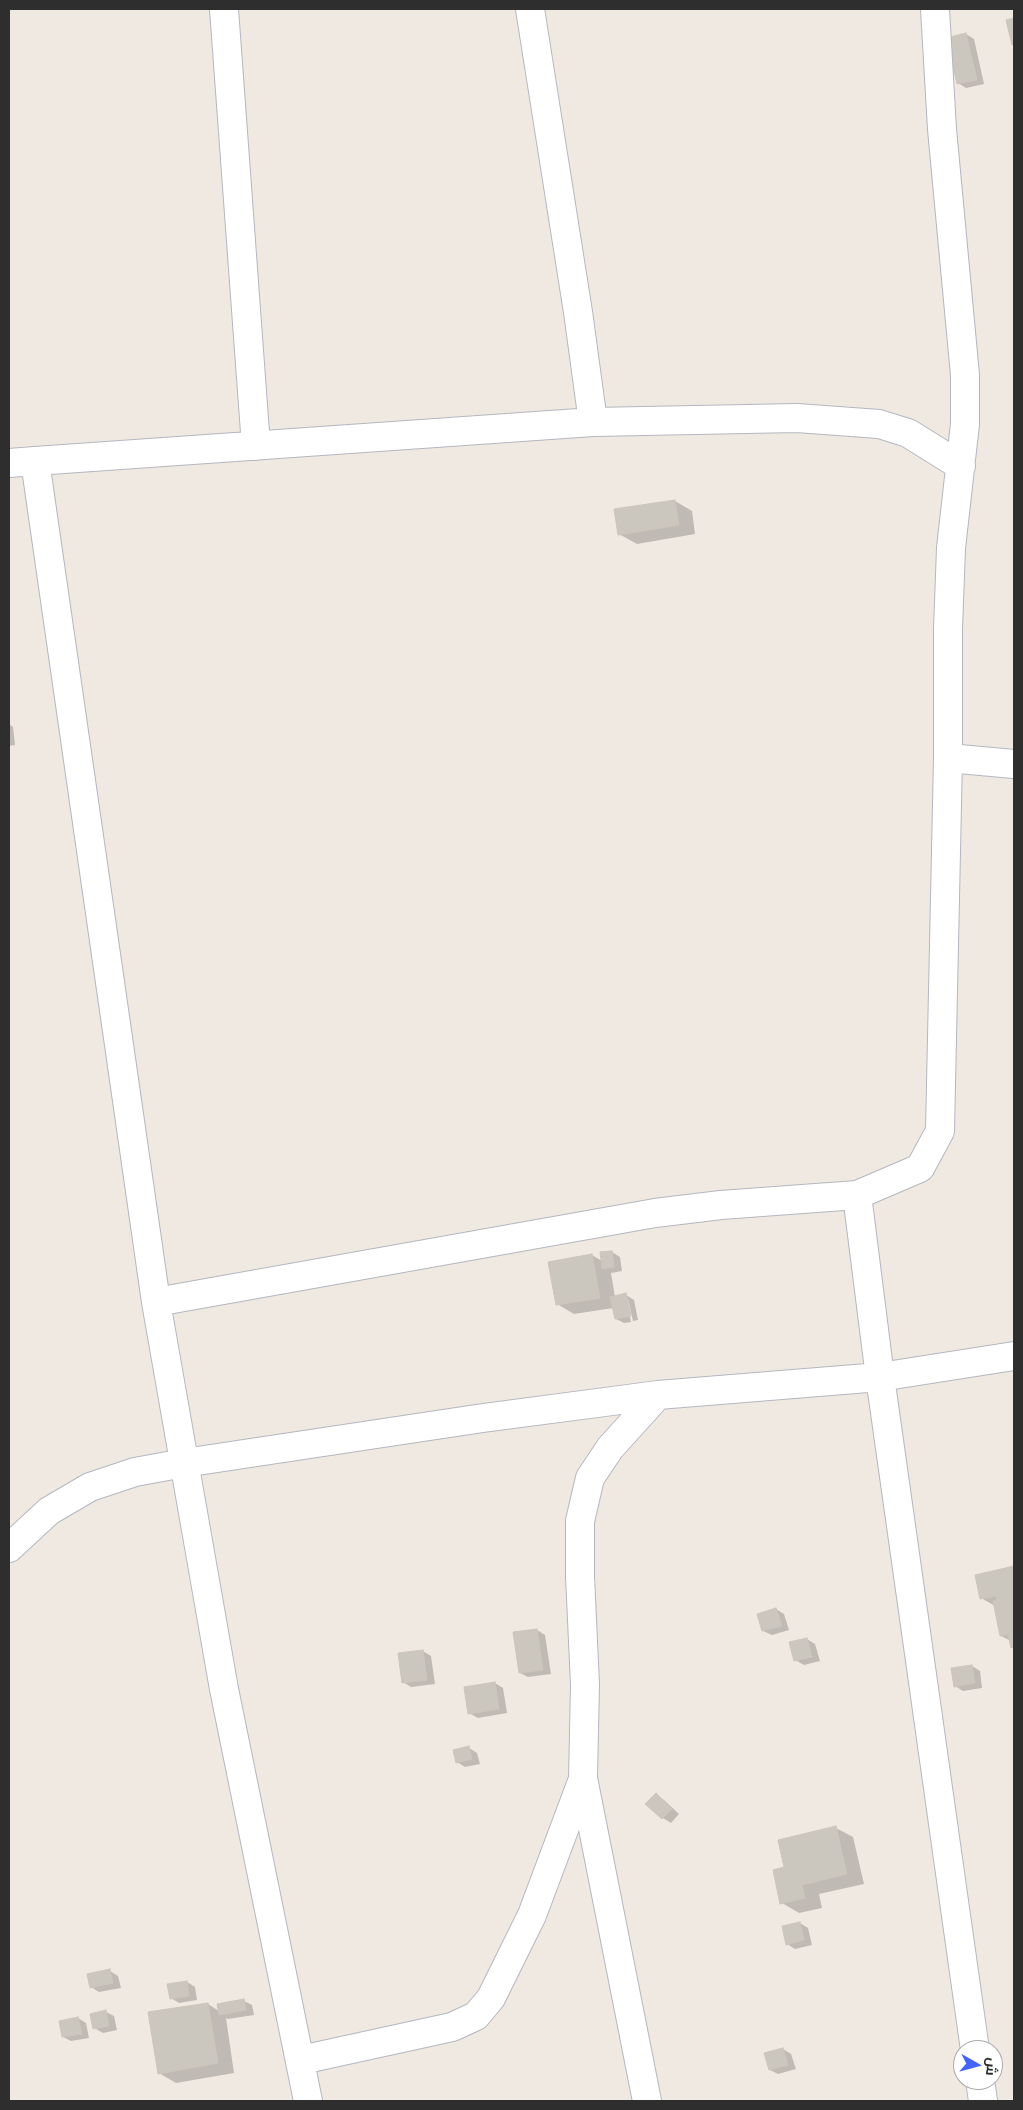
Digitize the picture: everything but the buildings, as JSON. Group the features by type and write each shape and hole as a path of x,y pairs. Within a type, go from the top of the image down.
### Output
{"street":[{"path":"224,9 256,446"},
{"path":"530,9 578,312 593,422"},
{"path":"156,1302 655,1213 857,1194 920,1168 940,1131 948,758 948,629 951,548 965,424 965,375 942,129 935,9"},
{"path":"308,2101 224,1690 184,1463 156,1302 37,485 22,462 593,422 798,418 879,424 908,433 961,466"},
{"path":"948,758 1014,764"},
{"path":"857,1194 880,1377 974,2040"},
{"path":"9,1548 49,1511 90,1487 135,1472 473,1419 658,1395 880,1377 1014,1356"},
{"path":"647,2101 583,1778 585,1685 580,1576 580,1521 590,1478 610,1448 658,1395"},
{"path":"301,2060 452,2027 476,2016 491,1998 532,1915 583,1778"}]}
